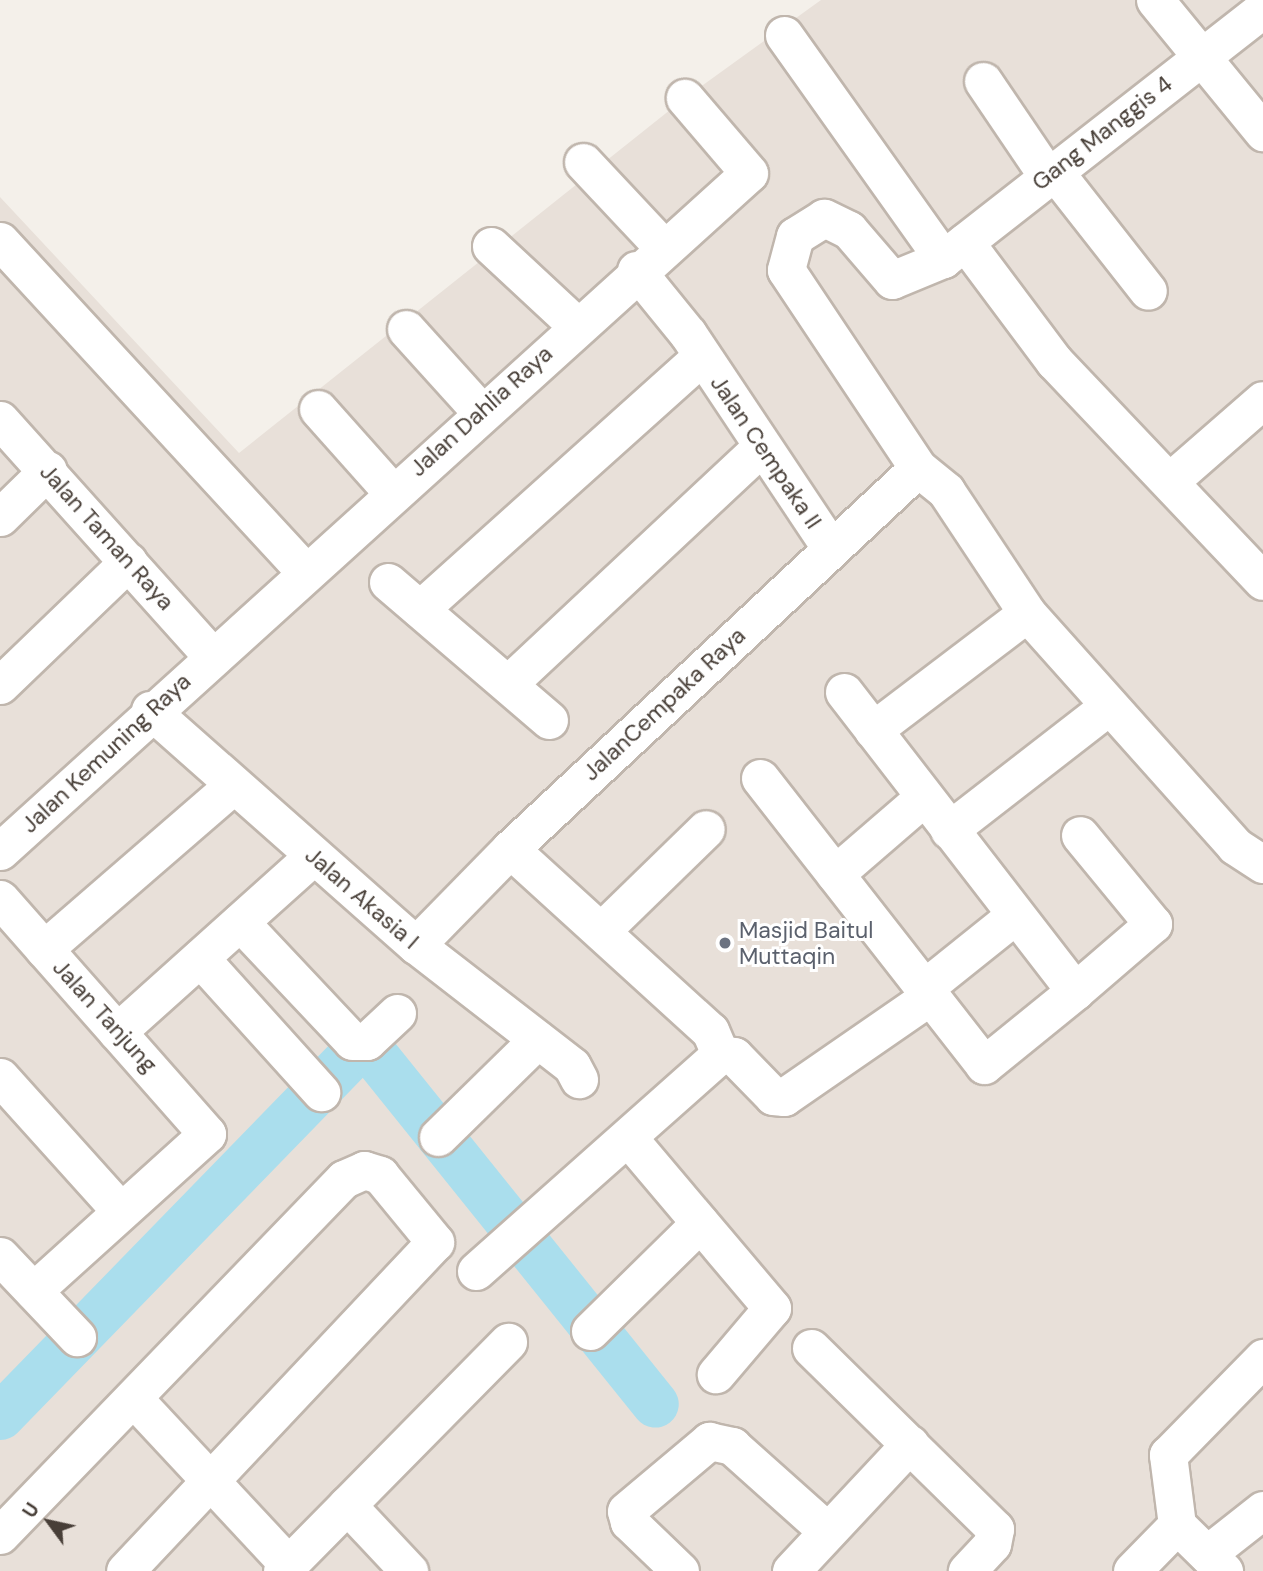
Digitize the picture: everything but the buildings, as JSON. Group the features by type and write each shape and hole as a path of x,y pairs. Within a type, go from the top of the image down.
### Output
{"street":[{"path":"1156,0 1204,52 1263,132"},
{"name":"Gang Manggis 4","path":"918,468 791,282 786,260 795,236 824,218 849,230 892,280 954,251 1204,52 1263,9"},
{"path":"784,35 954,251 1054,361 1263,581"},
{"path":"983,81 1051,174 1148,291"},
{"name":"Jalan Dahlia Raya","path":"212,656 749,168 685,98"},
{"name":"Jalan Cempaka II","path":"583,162 649,258 702,356 760,448 830,547"},
{"path":"491,246 576,325"},
{"path":"7,260 305,571"},
{"path":"406,329 480,411"},
{"path":"420,609 702,356"},
{"path":"1170,481 1263,400"},
{"path":"317,409 392,492"},
{"name":"Jalan Taman Raya","path":"0,420 48,470 212,656"},
{"path":"509,683 760,448"},
{"path":"918,468 946,491 1027,613 1106,708 1235,846 1263,864"},
{"name":"JalanCempaka Raya","path":"416,945 510,849 830,547 918,468"},
{"path":"0,517 48,470"},
{"path":"0,685 128,562"},
{"path":"388,582 549,720"},
{"path":"873,730 1027,613"},
{"name":"Jalan Kemuning Raya","path":"0,851 150,710 212,656"},
{"path":"844,692 1013,917 1075,991"},
{"path":"949,830 1106,708"},
{"name":"Jalan Akasia I","path":"150,710 416,945 537,1040 579,1079"},
{"path":"760,778 984,1065 1153,923 1080,835"},
{"path":"44,949 233,785"},
{"path":"835,874 923,798"},
{"path":"601,931 706,830"},
{"path":"510,849 710,1031 720,1054"},
{"path":"117,1032 313,856"},
{"name":"Jalan Tanjung","path":"0,899 207,1134 118,1208"},
{"path":"720,1054 734,1056 773,1096 784,1097 926,993 1013,917"},
{"path":"240,922 352,1041 366,1041 397,1013"},
{"path":"200,958 321,1091"},
{"path":"438,1137 537,1040"},
{"path":"476,1271 630,1140 720,1054"},
{"path":"0,1077 118,1208 33,1291"},
{"path":"630,1140 772,1308 716,1374"},
{"path":"0,1535 344,1179 365,1170 380,1175 415,1211 435,1242 125,1571"},
{"path":"590,1331 700,1223"},
{"path":"0,1256 77,1336"},
{"path":"134,1399 211,1482 285,1568 508,1342"},
{"path":"811,1348 995,1529 992,1544 967,1571"},
{"path":"1263,1358 1168,1455 1177,1525 1216,1563 1263,1510"},
{"path":"680,1571 629,1522 626,1511 709,1441 732,1446 827,1531"},
{"path":"790,1571 910,1444"},
{"path":"347,1505 410,1571"},
{"path":"1132,1571 1177,1525"}],"shaded area":[{"path":"821,0 1263,0 1263,1571 0,1571 0,197 239,453 685,98"}],"waterway":[{"path":"0,1416 364,1042 655,1404"}],"place":[{"name":"Masjid Baitul Muttaqin","path":"725,943"}]}
